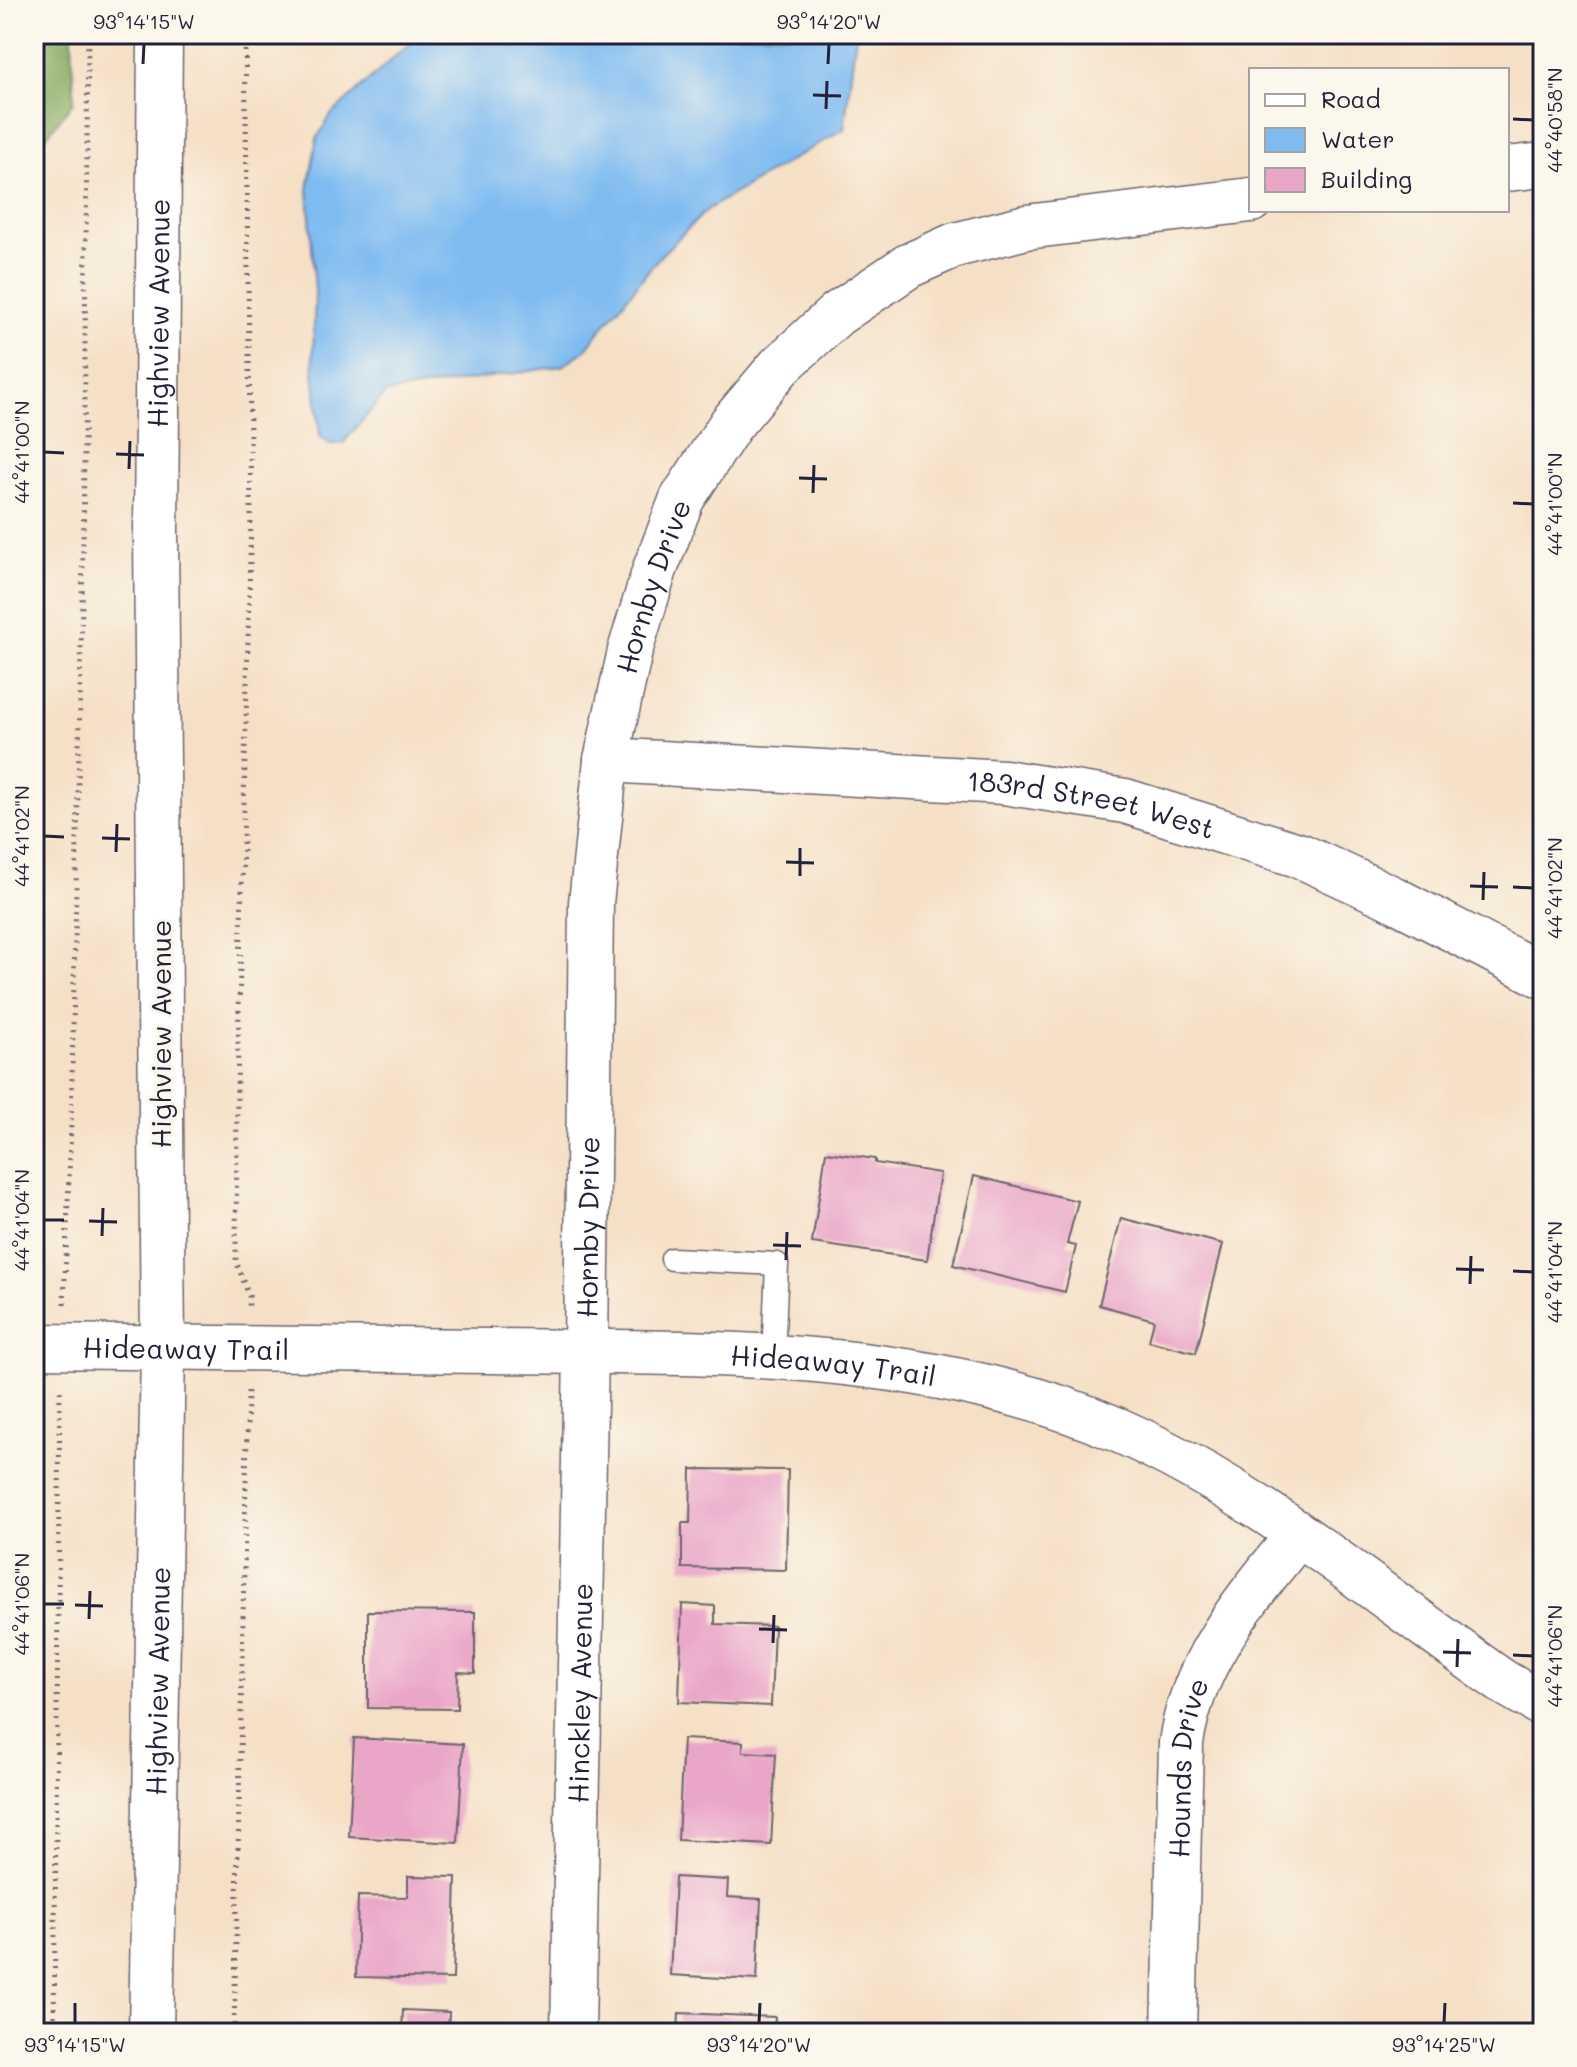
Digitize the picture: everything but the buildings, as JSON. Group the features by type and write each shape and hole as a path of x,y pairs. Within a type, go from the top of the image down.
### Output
{"street":[{"name":"Highview Avenue","path":"151,2033 163,1349 156,534 160,34"},
{"path":"1509,169 1543,165"},
{"name":"Hornby Drive","path":"586,1352 591,903 606,760 634,637 655,569 682,499 731,424 780,366 837,314 908,266 955,245 1026,227 1249,200"},
{"name":"183rd Street West","path":"606,760 1004,782 1125,801 1301,856 1392,898 1543,976"},
{"name":"Hideaway Trail","path":"47,1346 773,1357 886,1368 939,1377 1033,1400 1117,1430 1168,1455 1259,1507 1503,1682 1543,1705"},
{"name":"Hinckley Avenue","path":"573,2033 586,1352"},
{"name":"Hounds Drive","path":"1174,2033 1181,1743 1185,1712 1197,1681 1224,1630 1298,1535"}],"lane":[{"path":"672,1259 777,1264 773,1357"}],"path":[{"path":"54,2033 47,1346 65,1291 71,1126 83,556 88,34"},
{"path":"245,34 251,516 237,1059 236,1261 249,1296 249,1308"},
{"path":"234,2033 248,1397"}],"green space":[{"path":"34,34 72,34 74,101 39,146 34,147"}],"water":[{"path":"420,34 856,34 844,129 708,209 660,256 584,351 562,366 386,393 343,443 330,444 320,436 313,358 315,292 308,189 317,138 331,115"}]}
